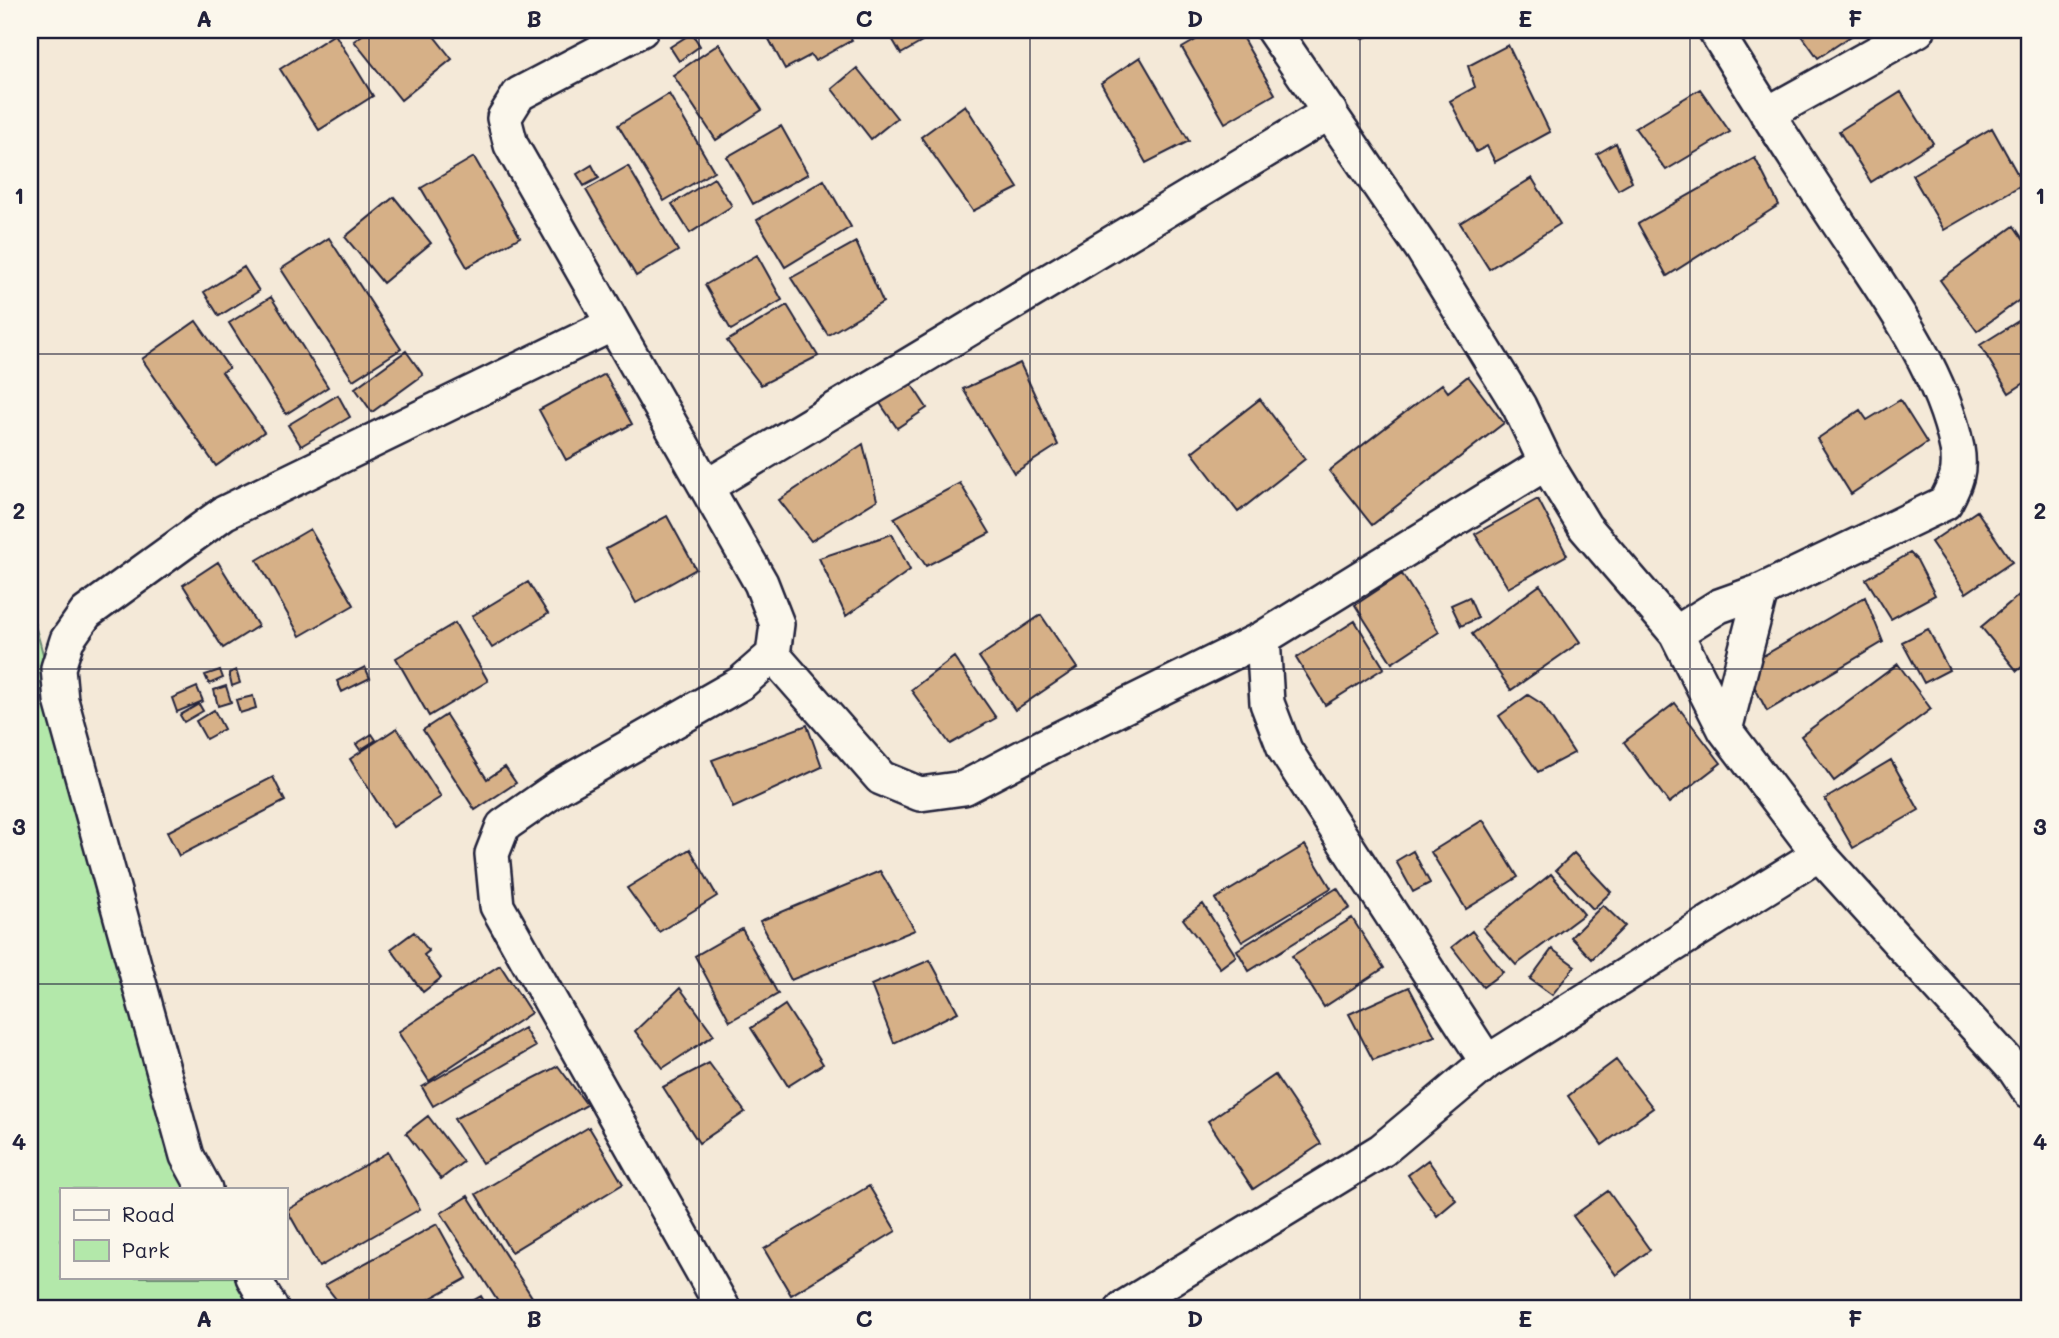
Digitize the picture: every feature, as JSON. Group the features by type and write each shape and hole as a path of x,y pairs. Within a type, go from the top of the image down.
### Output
{"street":[{"path":"641,30 519,94 505,118 510,145 761,583 777,624 773,655 741,683 558,787 503,826 492,854 497,906 723,1308"},
{"path":"1273,30 1423,250 1519,406 1546,463 1585,527 1676,634 1725,730 1819,854 2015,1070 2029,1091"},
{"path":"1676,634 1719,606 1761,591 1945,503 1958,480 1957,449 1943,403 1908,328 1767,114 1716,30"},
{"path":"1767,114 1918,30"},
{"path":"706,487 1329,112"},
{"path":"204,1188 187,1156 61,700 58,668 67,640 86,613 224,513 613,324"},
{"path":"773,655 881,778 920,794 964,788 1263,638 1546,463"},
{"path":"1725,730 1761,591"},
{"path":"1263,638 1267,703 1285,750 1487,1062"},
{"path":"1123,1308 1382,1150 1487,1062 1819,854"},
{"path":"254,1278 271,1308"}],"green space":[{"path":"30,607 192,1188 60,1188 60,1278 236,1278 251,1308 30,1308"}],"building":[{"path":"369,30 429,30 452,59 401,100 354,41"},
{"path":"764,30 846,30 852,40 815,61 811,55 785,69"},
{"path":"887,30 943,30 901,54"},
{"path":"1213,30 1238,30 1275,94 1225,123 1182,48"},
{"path":"1355,30 1381,30 1362,39"},
{"path":"1798,30 1855,30 1857,32 1818,58"},
{"path":"692,33 700,46 679,61 670,47"},
{"path":"335,34 373,96 319,130 280,69"},
{"path":"719,44 762,110 716,140 673,75"},
{"path":"1508,45 1550,132 1495,162 1487,146 1476,152 1450,101 1475,87 1468,66"},
{"path":"1140,57 1189,141 1146,163 1101,83"},
{"path":"857,68 897,118 871,139 832,89"},
{"path":"1700,89 1730,132 1666,170 1635,128"},
{"path":"1901,92 1933,143 1871,182 1839,131"},
{"path":"669,94 714,171 664,201 618,125"},
{"path":"965,105 1018,188 973,211 921,137"},
{"path":"781,126 808,174 753,204 727,157"},
{"path":"1992,128 2023,184 1944,230 1912,175"},
{"path":"1616,143 1632,182 1618,190 1597,154"},
{"path":"474,157 520,237 467,267 421,188"},
{"path":"1755,158 1779,205 1667,276 1638,224"},
{"path":"592,165 599,178 584,186 577,174"},
{"path":"628,166 678,251 636,276 586,190"},
{"path":"714,178 732,206 690,233 672,204"},
{"path":"1532,178 1560,224 1489,269 1460,223"},
{"path":"824,180 851,227 785,267 757,220"},
{"path":"394,197 431,243 383,283 345,237"},
{"path":"2014,226 2029,248 2029,293 1977,331 1940,280"},
{"path":"329,238 401,349 353,380 281,269"},
{"path":"856,242 883,302 828,335 791,278"},
{"path":"757,255 782,300 731,330 705,285"},
{"path":"244,267 259,291 219,316 204,292"},
{"path":"271,297 328,387 286,414 229,323"},
{"path":"787,305 818,356 761,385 727,341"},
{"path":"2028,315 2029,380 2009,393 1980,345"},
{"path":"196,321 229,368 222,372 264,432 216,466 142,359"},
{"path":"406,351 423,375 372,412 355,388"},
{"path":"1020,363 1058,445 1014,473 963,389"},
{"path":"605,374 632,424 566,460 539,410"},
{"path":"1468,376 1504,423 1372,525 1329,471 1442,384 1448,392"},
{"path":"910,382 927,408 897,428 880,403"},
{"path":"338,395 350,417 301,446 288,425"},
{"path":"1260,399 1305,459 1238,512 1192,452"},
{"path":"1900,400 1927,443 1851,494 1817,439 1860,410 1867,420"},
{"path":"863,444 877,500 811,541 779,500"},
{"path":"960,483 990,533 926,566 894,518"},
{"path":"1538,499 1567,555 1508,588 1475,534"},
{"path":"1977,511 2012,562 1966,593 1931,542"},
{"path":"667,516 696,569 636,603 606,549"},
{"path":"310,529 354,605 300,636 257,560"},
{"path":"892,534 910,570 846,616 819,558"},
{"path":"1910,553 1917,560 1935,595 1891,619 1866,579"},
{"path":"218,562 258,626 223,648 183,585"},
{"path":"1402,574 1439,632 1392,663 1355,605"},
{"path":"528,582 548,614 492,648 472,616"},
{"path":"1540,585 1580,642 1511,690 1472,634"},
{"path":"2025,590 2029,595 2029,661 2017,671 1981,627"},
{"path":"1469,597 1478,618 1461,626 1451,605"},
{"path":"1865,597 1883,642 1767,711 1744,667"},
{"path":"1041,615 1077,668 1015,710 979,657"},
{"path":"1355,621 1384,668 1325,705 1296,658"},
{"path":"455,623 488,681 429,716 396,658"},
{"path":"1928,629 1949,670 1924,683 1902,642"},
{"path":"954,657 996,718 950,744 911,690"},
{"path":"1898,664 1931,709 1834,781 1801,736"},
{"path":"365,667 370,678 342,692 337,681"},
{"path":"220,670 223,678 209,684 205,675"},
{"path":"236,670 240,683 232,686 229,673"},
{"path":"226,686 231,702 218,706 214,690"},
{"path":"197,687 203,701 177,712 172,698"},
{"path":"1528,695 1542,704 1574,753 1538,772 1499,716"},
{"path":"253,696 256,708 240,713 236,700"},
{"path":"1675,703 1721,763 1669,803 1624,742"},
{"path":"199,704 203,711 184,722 180,715"},
{"path":"214,710 224,729 206,739 196,721"},
{"path":"446,715 487,779 505,767 516,783 475,810 423,730"},
{"path":"807,725 822,767 733,808 712,760"},
{"path":"397,728 441,797 393,827 350,759"},
{"path":"372,734 376,740 360,750 356,744"},
{"path":"1891,760 1919,810 1853,848 1825,799"},
{"path":"273,777 285,801 179,856 167,832"},
{"path":"1483,820 1518,877 1466,909 1431,852"},
{"path":"1305,845 1331,888 1242,942 1215,899"},
{"path":"690,849 717,896 659,932 627,888"},
{"path":"1413,851 1430,883 1413,892 1396,861"},
{"path":"1574,853 1611,892 1593,909 1556,870"},
{"path":"880,871 915,930 791,980 760,921"},
{"path":"1551,874 1584,914 1516,965 1483,928"},
{"path":"1337,888 1350,908 1249,971 1237,950"},
{"path":"1203,904 1236,956 1220,968 1183,919"},
{"path":"1603,905 1625,926 1592,959 1571,937"},
{"path":"1352,918 1384,968 1324,1007 1292,956"},
{"path":"742,929 778,994 730,1021 695,956"},
{"path":"1472,931 1503,972 1483,987 1452,947"},
{"path":"414,932 429,951 424,955 441,978 423,992 391,949"},
{"path":"1552,949 1575,966 1552,995 1530,979"},
{"path":"930,960 958,1012 894,1043 871,985"},
{"path":"500,965 531,1013 429,1081 398,1032"},
{"path":"1409,987 1435,1036 1373,1060 1349,1014"},
{"path":"680,988 714,1035 663,1068 635,1031"},
{"path":"785,1005 823,1064 788,1086 751,1028"},
{"path":"524,1028 535,1047 433,1106 422,1087"},
{"path":"1616,1060 1653,1108 1602,1145 1568,1096"},
{"path":"709,1063 745,1112 699,1143 663,1087"},
{"path":"558,1066 587,1105 482,1163 454,1119"},
{"path":"1275,1075 1321,1144 1253,1189 1208,1121"},
{"path":"428,1116 463,1162 441,1179 406,1133"},
{"path":"589,1127 623,1184 511,1252 476,1194"},
{"path":"388,1152 420,1209 319,1267 287,1210"},
{"path":"1428,1160 1456,1200 1437,1216 1408,1175"},
{"path":"869,1186 896,1231 791,1295 764,1249"},
{"path":"1608,1191 1650,1250 1616,1275 1573,1216"},
{"path":"468,1196 539,1308 502,1308 441,1213"},
{"path":"437,1224 467,1278 413,1308 343,1308 325,1285"},
{"path":"481,1296 488,1308 460,1308"}]}
